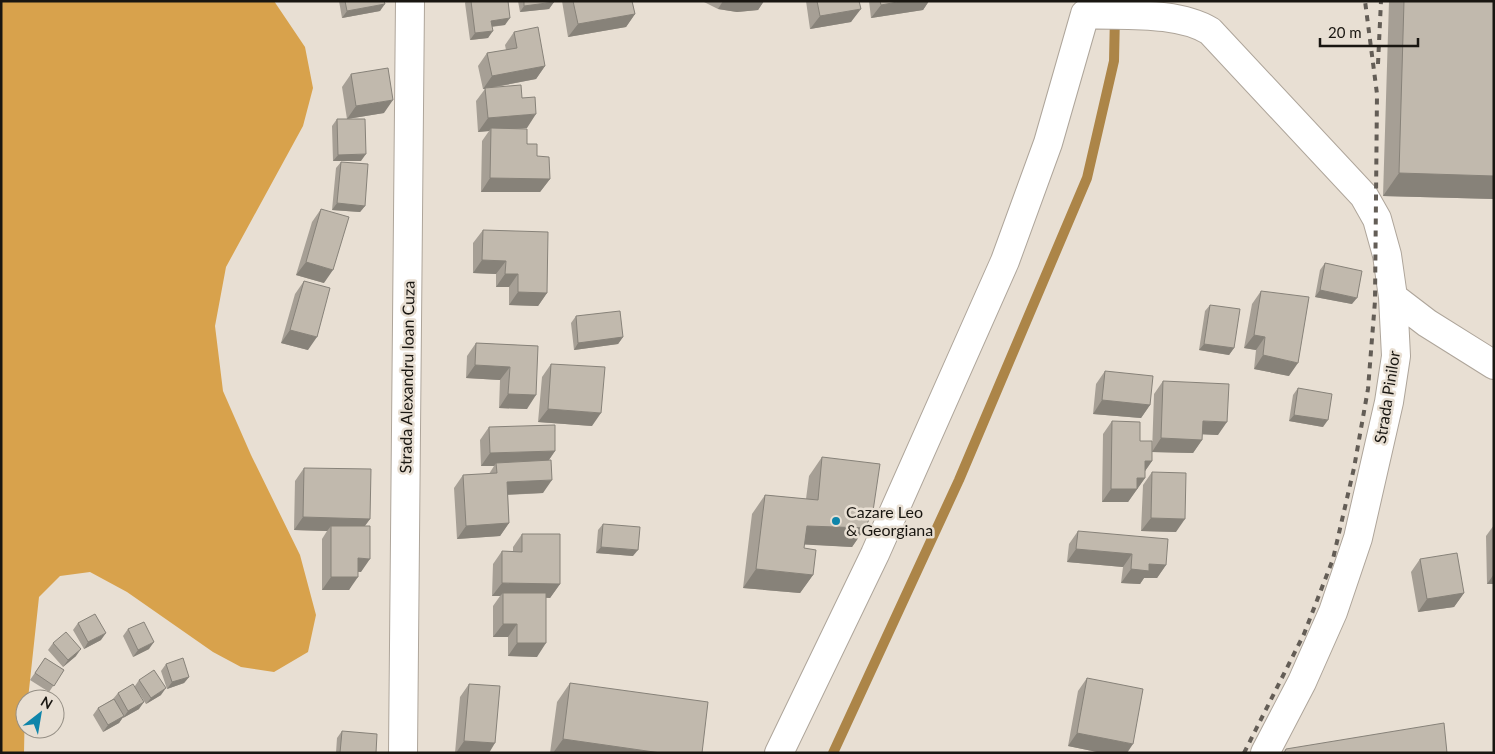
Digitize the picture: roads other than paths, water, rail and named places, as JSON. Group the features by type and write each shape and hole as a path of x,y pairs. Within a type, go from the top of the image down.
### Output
{"street":[{"name":"Strada Alexandru Ioan Cuza","path":"403,753 410,1"},
{"name":"Strada Pinilor","path":"1082,8 1195,22 1210,32 1364,196 1377,219 1387,255 1393,297 1396,356 1389,402 1358,538 1333,612 1302,682 1265,753"},
{"path":"780,753 875,554 1005,262 1048,143 1082,8"},
{"path":"1393,297 1427,323 1494,364"}],"waterway":[{"path":"833,753 959,480 1087,178 1114,61 1115,15"}],"railway":[{"path":"1244,753 1304,634 1333,559 1354,468 1368,389 1375,301 1377,94 1365,1"},
{"path":"1378,64 1381,1"}],"place":[{"name":"Cazare Leo & Georgiana","path":"836,521"}]}
